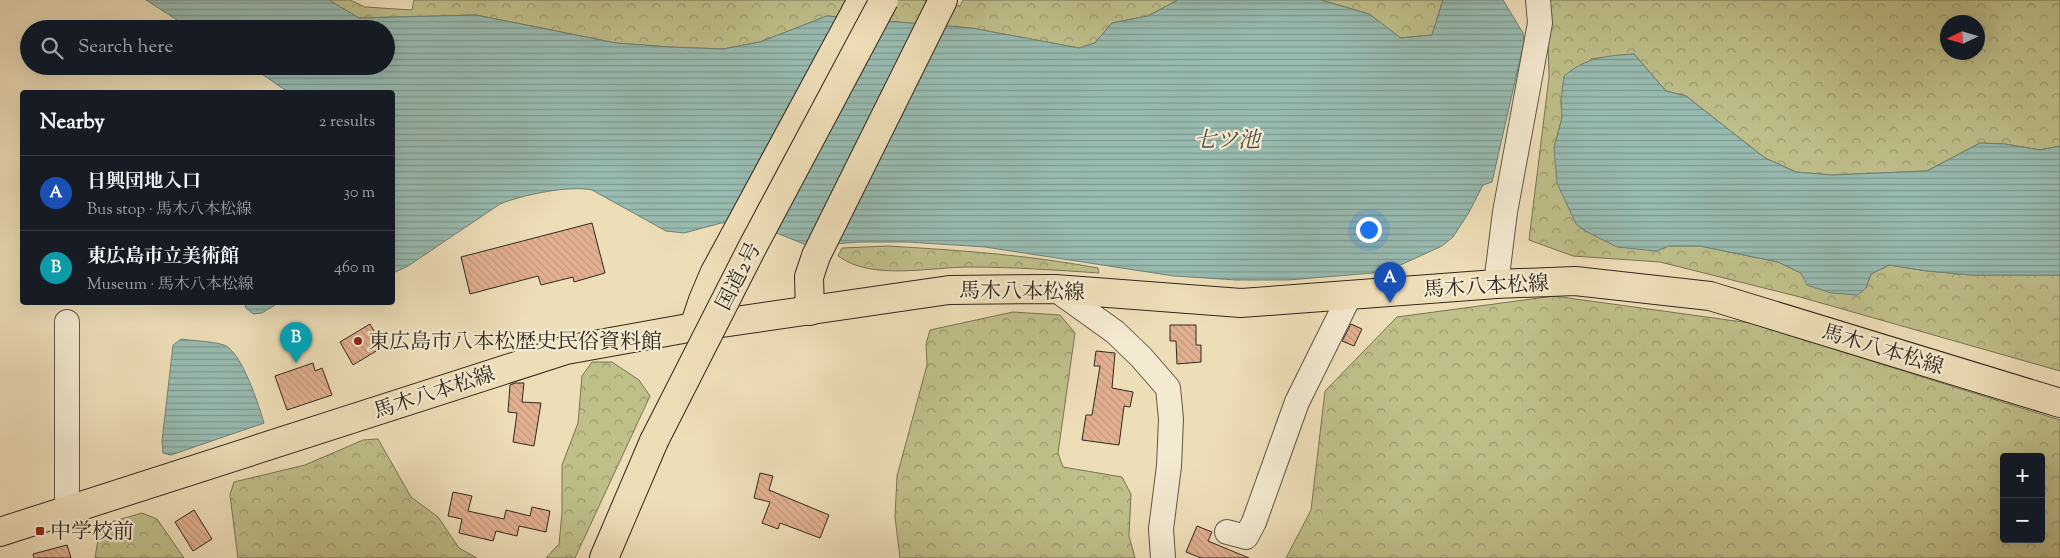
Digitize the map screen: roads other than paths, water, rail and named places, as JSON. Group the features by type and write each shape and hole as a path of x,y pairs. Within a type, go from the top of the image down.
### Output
{"main road":[{"path":"694,327 702,300 714,274 862,0"},
{"name":"国道2号","path":"604,558 654,441 752,248 884,0"},
{"path":"810,311 809,277 816,256 943,0"},
{"name":"馬木八本松線","path":"0,532 566,350 694,327 948,290 1056,289 1241,303 1496,284 1575,281 1710,296 2060,403"}],"street":[{"path":"1496,284 1505,212 1540,23 1538,0"},
{"path":"1056,289 1116,332 1168,388 1171,419 1169,466 1161,529 1163,558"},
{"path":"1227,532 1246,537 1254,522 1297,402 1350,295"},
{"path":"67,322 67,509"}],"water":[{"name":"七ツ池","path":"146,0 329,0 359,18 476,15 616,43 670,47 723,49 760,42 827,16 971,28 1079,48 1095,43 1112,23 1148,16 1178,0 1321,0 1369,14 1401,38 1432,35 1443,0 1503,0 1523,33 1524,42 1492,182 1483,185 1453,237 1442,246 1385,272 1288,280 1237,280 1174,276 985,247 908,242 859,242 809,246 749,222 721,223 684,233 666,231 592,190 571,189 520,197 500,204 408,266 395,272 395,90 285,90 263,75 395,75 395,20 177,20"},
{"path":"1634,54 1666,91 1686,96 1765,158 1796,172 1832,175 1927,171 1980,143 2005,144 2040,150 2060,146 2060,275 1971,275 1889,265 1871,274 1866,288 1858,295 1831,293 1807,285 1801,273 1778,262 1700,246 1669,246 1656,251 1617,247 1587,232 1576,224 1557,183 1554,148 1562,118 1561,100 1564,76 1589,61"},
{"path":"246,305 275,305 262,313 253,314 245,307"},
{"path":"181,339 224,345 231,350 249,380 264,423 171,455 163,453 162,441 173,345"}],"place":[{"name":"日興団地入口","path":"1390,303"},
{"name":"東広島市八本松歴史民俗資料館","path":"358,341"},
{"name":"東広島市立美術館","path":"296,363"},
{"name":"中学校前","path":"40,531"}]}
